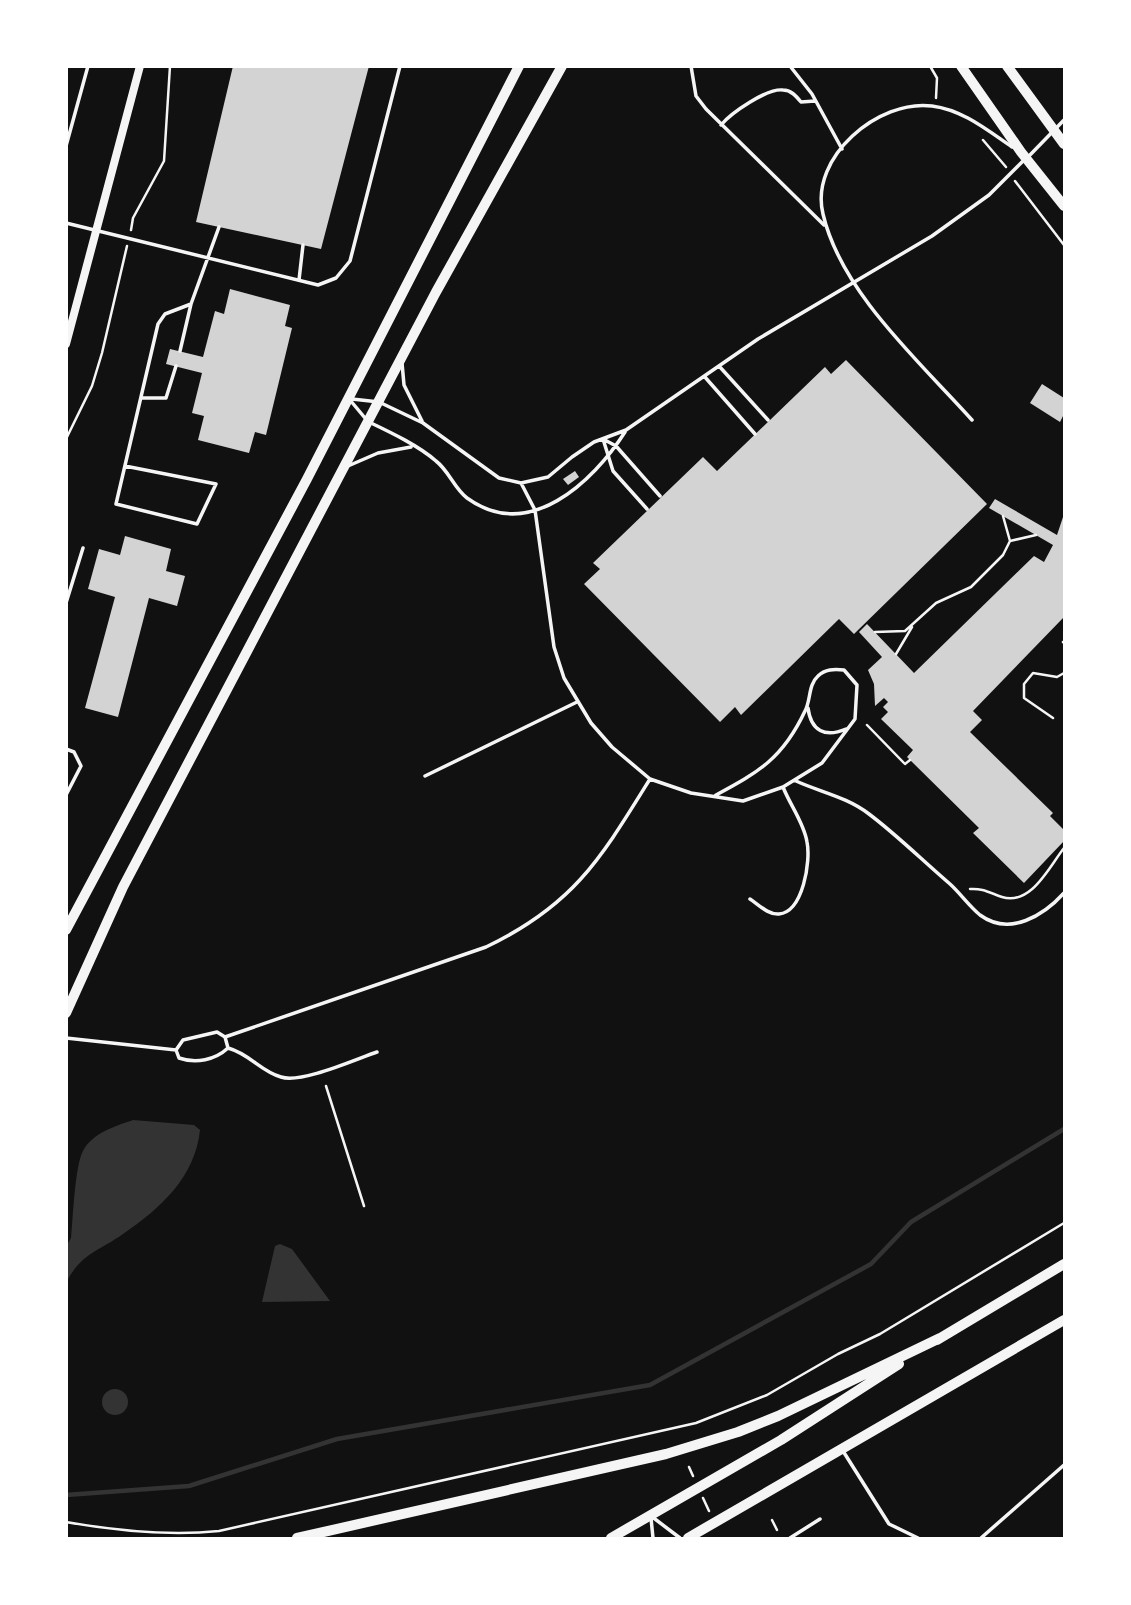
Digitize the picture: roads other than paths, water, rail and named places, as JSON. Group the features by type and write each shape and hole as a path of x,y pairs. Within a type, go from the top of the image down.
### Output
{"highway":[{"path":"66,930 348,399 519,66"},
{"path":"66,1013 123,887 402,357 562,66"},
{"path":"961,66 1021,152 1065,206"},
{"path":"1007,66 1065,144"},
{"path":"611,1538 781,1440 940,1338 1065,1264"},
{"path":"688,1538 706,1534 716,1523 1065,1320"},
{"path":"297,1538 666,1454 738,1432 940,1338"}],"street":[{"path":"66,344 140,66"}],"lane":[{"path":"66,146 88,66"},
{"path":"66,223 318,285 336,278 350,261 400,66"},
{"path":"691,66 696,96 721,125 828,229"},
{"path":"790,66 815,101 842,149"},
{"path":"721,125 735,110 777,90 791,92 801,102 815,101"},
{"path":"972,420 873,310 855,282 828,229 820,200 823,184 842,149 873,119 909,106 934,106 964,115 1021,152"},
{"path":"348,399 379,402 423,423 499,478 522,483 548,477 572,457 603,439 626,430 758,339 932,236 989,195 1065,120"},
{"path":"180,351 191,304 219,227"},
{"path":"299,280 303,245"},
{"path":"125,466 216,484 197,524 116,504 158,324 165,314 191,304"},
{"path":"402,357 404,385 423,423"},
{"path":"142,398 166,398 176,366"},
{"path":"719,366 768,421"},
{"path":"705,376 755,434"},
{"path":"348,399 369,422 436,460 465,496 489,510 515,513 535,510 568,496 589,479 626,430"},
{"path":"603,439 616,446 660,496"},
{"path":"603,439 613,471 647,509"},
{"path":"345,467 377,453 413,447"},
{"path":"522,483 535,510 554,647 564,678 576,702 612,747 650,779 691,793 743,801 783,787 822,763 855,719 858,685 844,670 825,671 817,677 811,687 808,707 794,734 773,760 755,775 716,795"},
{"path":"66,603 83,548"},
{"path":"425,776 576,702"},
{"path":"808,707 813,727 820,732 829,734 848,728"},
{"path":"66,749 74,752 81,766 66,795"},
{"path":"225,1037 486,947 522,930 570,893 599,861 650,779"},
{"path":"796,781 850,801 960,893 981,916 1004,923 1023,922 1047,912 1065,893"},
{"path":"750,899 770,913 780,914 790,909 804,884 808,866 808,843 783,787"},
{"path":"176,1050 183,1040 218,1032 225,1037 228,1048"},
{"path":"66,1038 176,1050"},
{"path":"176,1050 179,1058 191,1063 220,1055 228,1048"},
{"path":"228,1048 246,1053 265,1069 283,1078 300,1077 377,1052"},
{"path":"842,1450 889,1524 918,1538"},
{"path":"981,1538 1065,1465"},
{"path":"650,1516 653,1538"},
{"path":"650,1516 680,1538"},
{"path":"790,1538 820,1519"}],"waterway":[{"path":"66,1495 189,1486 337,1439 650,1385 871,1264 911,1222 1064,1129"}]}
